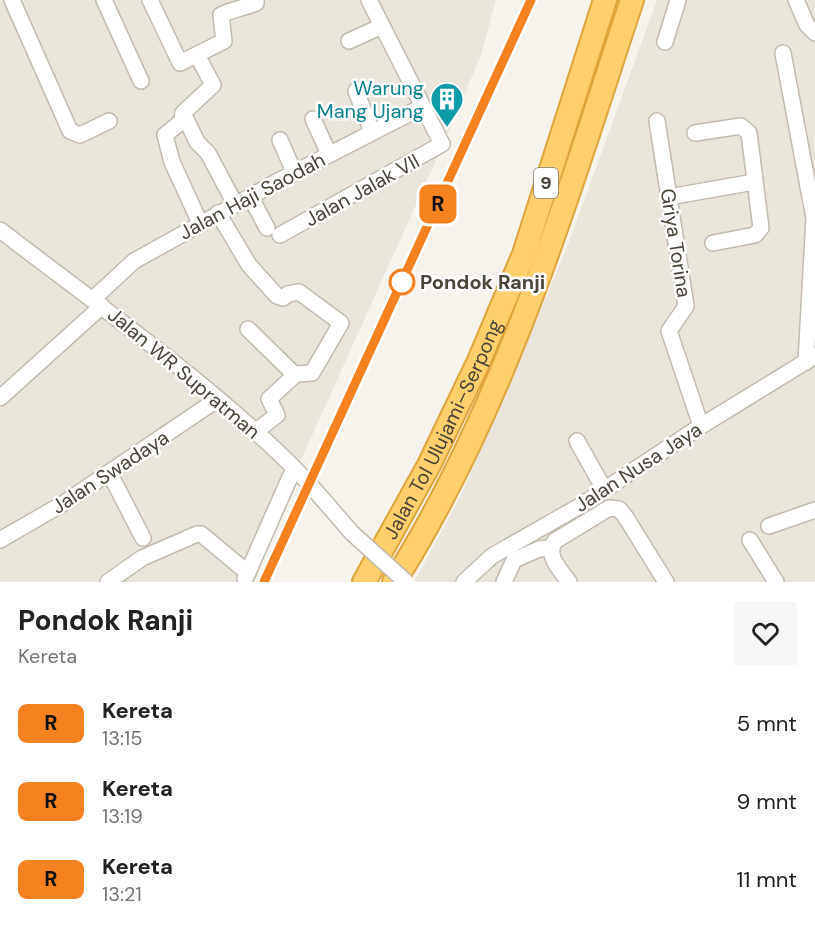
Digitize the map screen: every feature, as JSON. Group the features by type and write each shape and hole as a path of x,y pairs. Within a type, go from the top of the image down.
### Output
{"highway":[{"name":"Jalan Tol Ulujami–Serpong","path":"364,582 429,465 478,363 524,254 605,0"},
{"name":"Jalan Tol Ulujami–Serpong","path":"394,582 452,477 502,375 544,266 632,0"}],"street":[{"path":"12,0 70,131 80,135 110,121"},
{"path":"104,0 141,81"},
{"path":"150,0 180,63 224,42 221,15 228,10 241,9 256,3 256,0"},
{"path":"369,0 422,107"},
{"path":"665,42 678,0"},
{"path":"796,0 807,25 815,33"},
{"path":"349,41 382,26"},
{"path":"783,53 814,218 810,359"},
{"path":"197,55 213,85 183,113 182,121 165,135 172,162 200,224"},
{"path":"356,91 372,132"},
{"name":"Jalan Haji Saodah","path":"0,398 97,303 120,272 134,261 294,172 422,107"},
{"name":"Jalan Jalak VII","path":"250,196 274,231 442,144 442,139 422,107"},
{"path":"183,113 197,142 208,153 235,204"},
{"path":"313,118 329,154"},
{"name":"Griya Torina","path":"657,121 686,306 669,331 701,426"},
{"path":"695,133 741,126 746,128 761,228 759,233 713,243"},
{"path":"280,140 294,172"},
{"path":"669,197 754,182"},
{"path":"218,213 249,265 277,296 283,298 288,294 299,292 341,323 312,373 295,375 268,400 277,415 255,432"},
{"name":"Jalan WR Supratman","path":"3,236 97,303 218,399 294,468 352,533 406,582"},
{"path":"248,329 295,375"},
{"name":"Jalan Nusa Jaya","path":"464,582 492,556 604,489 810,359"},
{"name":"Jalan Swadaya","path":"0,540 110,474 218,399"},
{"path":"577,441 604,489"},
{"path":"108,582 141,558 197,534 246,577 294,468"},
{"path":"110,474 143,538"},
{"path":"569,582 551,557 550,548 555,541 609,508 619,509 666,582"},
{"path":"769,526 815,510"},
{"path":"750,540 776,582"},
{"path":"504,582 514,560 539,549 550,548"}],"shaded area":[{"path":"0,0 496,0 481,55 442,147 246,582 0,582"},
{"path":"657,0 815,0 815,582 414,582 461,495 566,250"}],"railway":[{"path":"264,582 531,0"}],"train":[{"name":"R","path":"264,582 325,454 531,0"}],"place":[{"name":"Warung Mang Ujang","path":"447,128"},
{"name":"Pondok Ranji","path":"402,282"}]}
